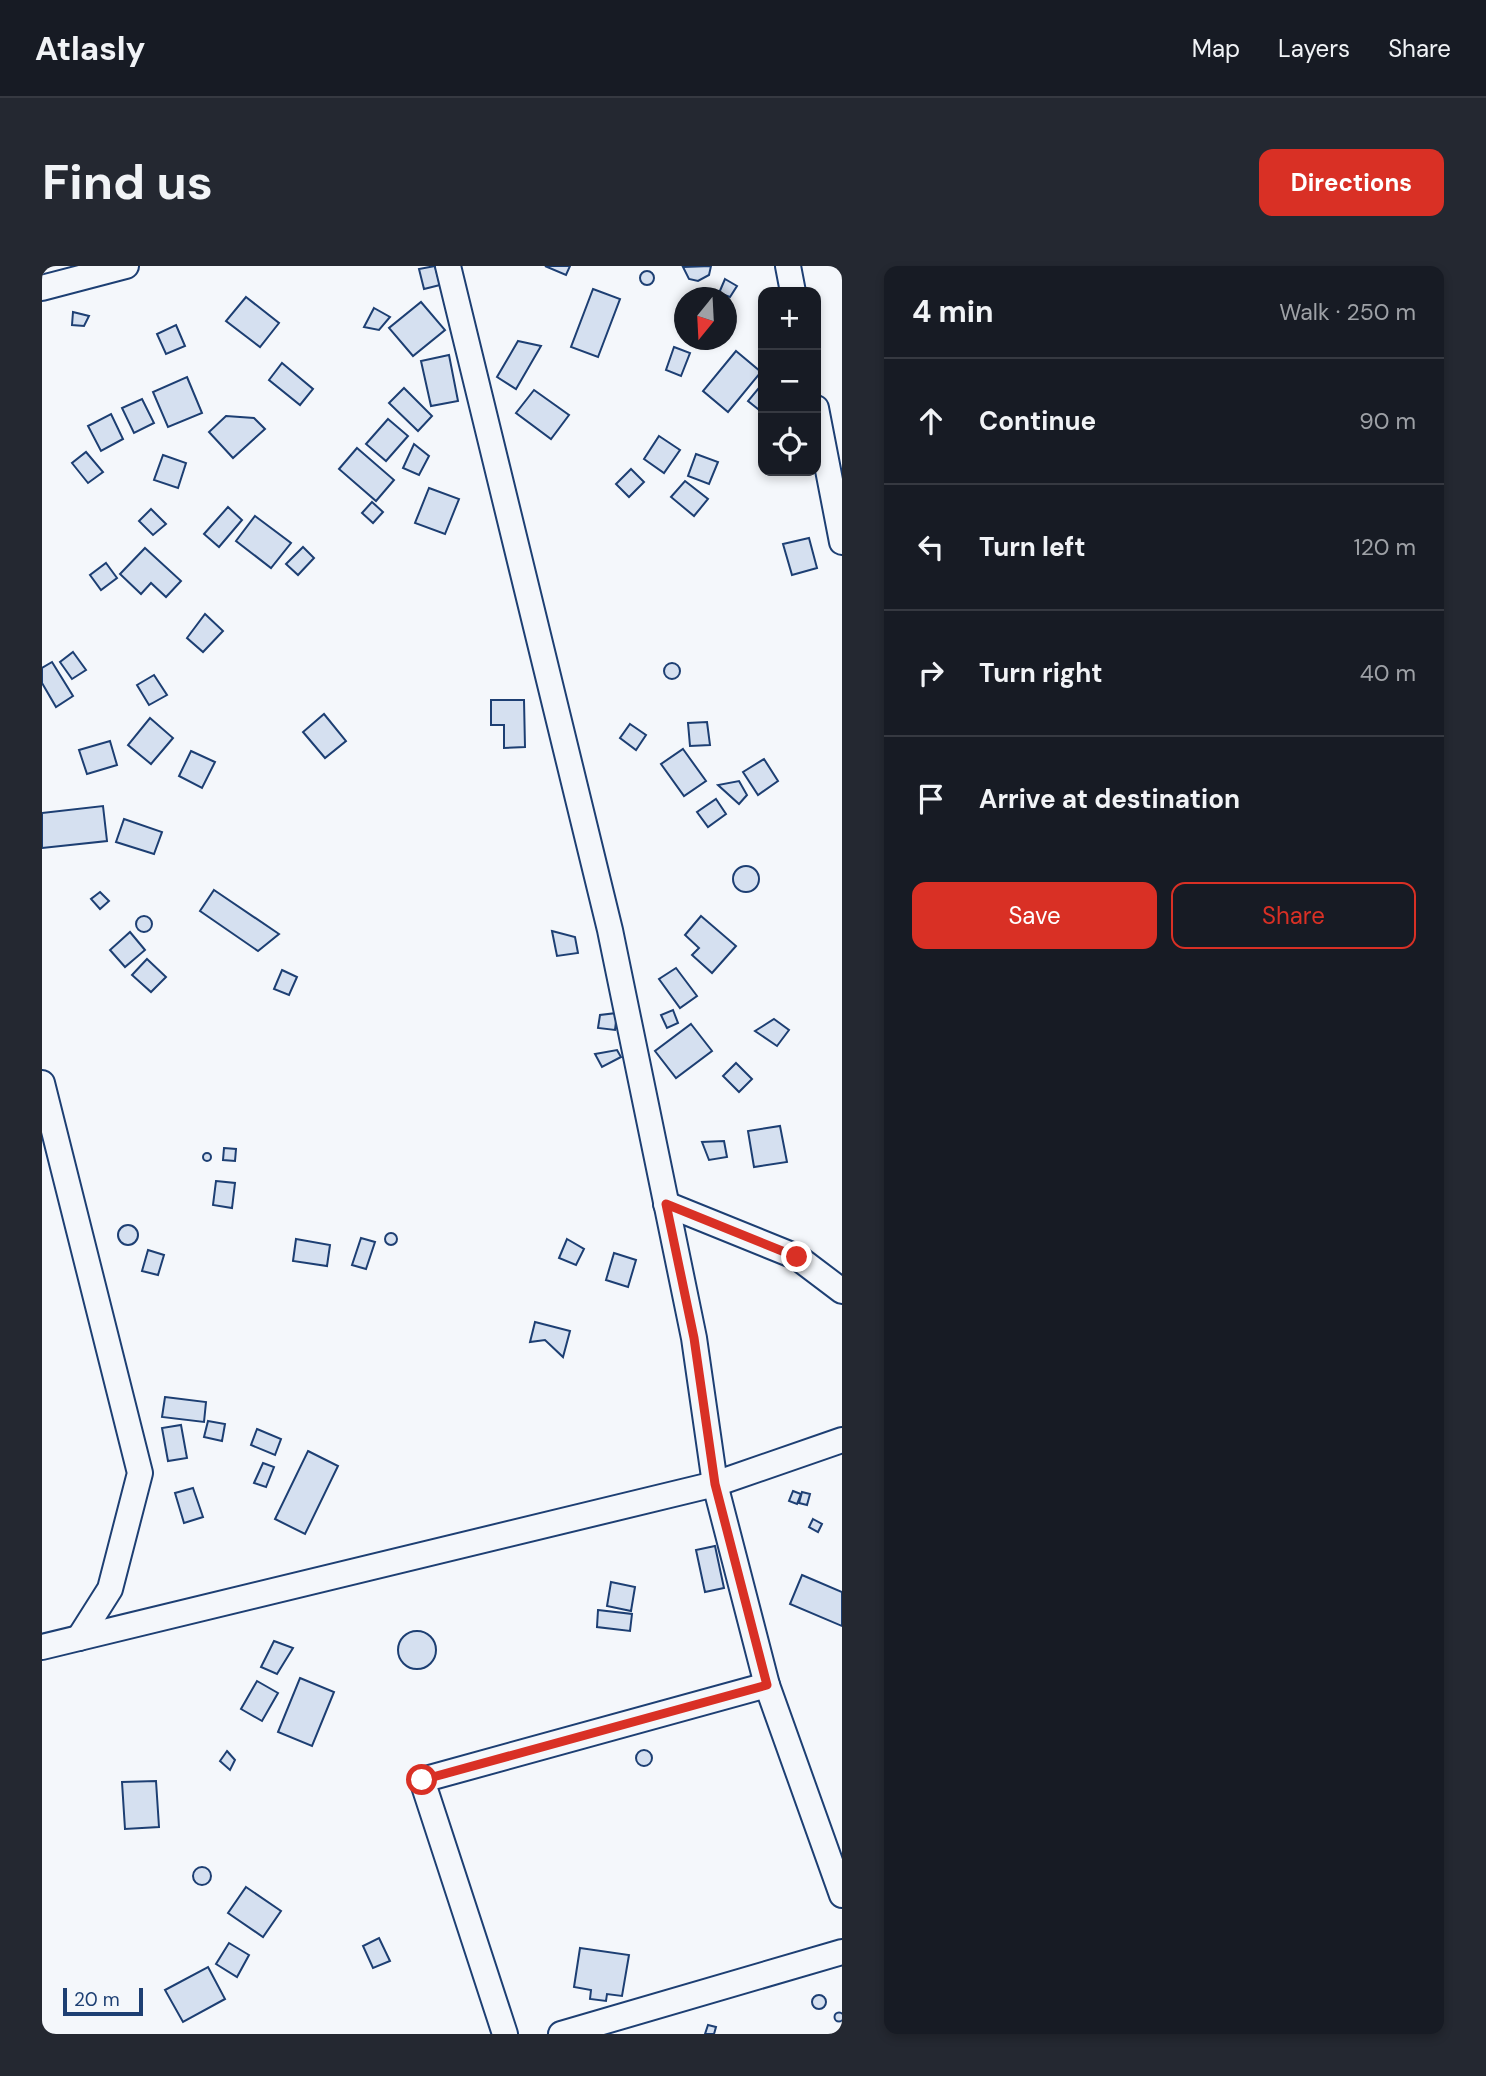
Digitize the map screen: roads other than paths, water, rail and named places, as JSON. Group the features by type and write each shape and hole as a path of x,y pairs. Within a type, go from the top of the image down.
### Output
{"street":[{"path":"42,288 126,266"},
{"path":"449,266 610,930 694,1338 715,1484 767,1685 842,1895"},
{"path":"788,266 792,287"},
{"path":"817,413 842,542"},
{"path":"42,1083 140,1472 110,1589 79,1637"},
{"path":"666,1204 797,1257 842,1291"},
{"path":"42,1647 715,1484 842,1440"},
{"path":"505,2034 422,1780 767,1685"},
{"path":"561,2034 842,1952"}]}
